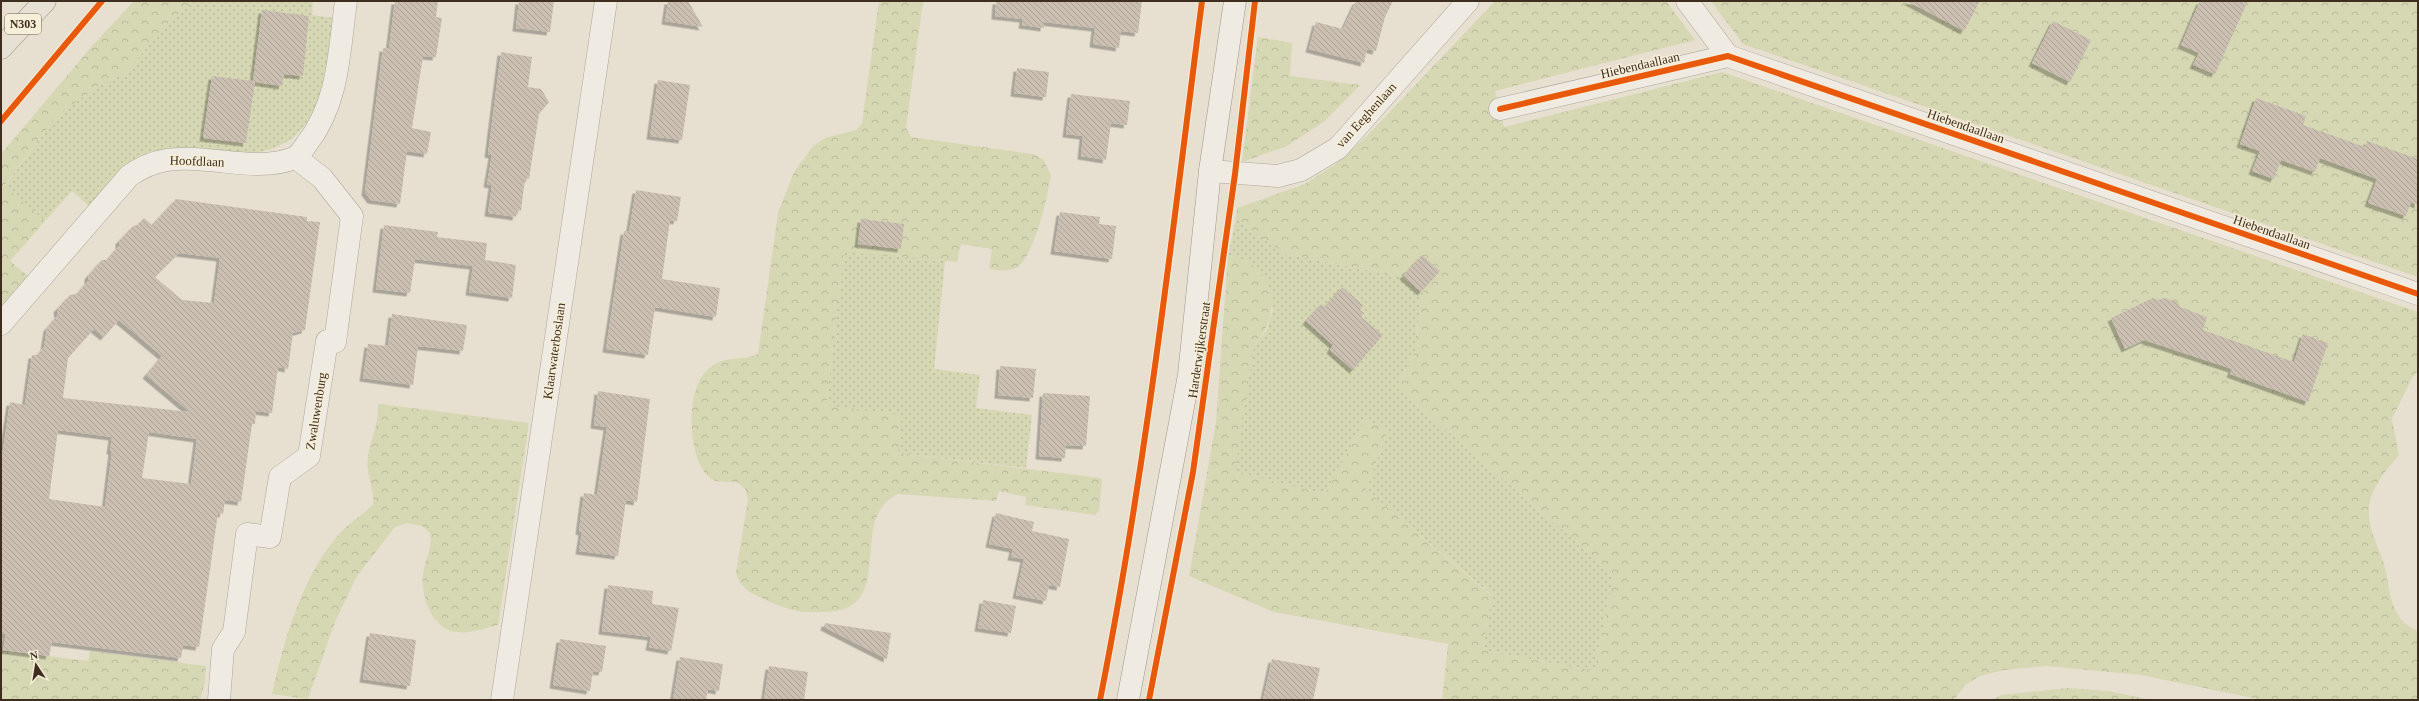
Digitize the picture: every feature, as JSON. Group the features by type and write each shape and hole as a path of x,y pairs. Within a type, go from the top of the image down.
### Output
{"main road":[{"name":"N303","path":"1,48 45,1"}],"street":[{"path":"296,158 319,128 326,115 334,86 346,1"},
{"name":"Klaarwaterboslaan","path":"502,700 606,1"},
{"name":"Harderwijkerstraat","path":"1128,700 1189,375 1210,171 1235,1"},
{"name":"van Eeghenlaan","path":"1210,171 1278,176 1301,170 1338,148 1468,1"},
{"path":"1687,1 1728,56"},
{"name":"Hiebendaallaan","path":"1500,109 1728,56 2418,294"},
{"name":"Hoofdlaan","path":"1,324 129,176 142,166 173,158 270,165 296,158"},
{"name":"Zwaluwenburg","path":"220,700 220,675 223,649 234,632 247,534 270,537 280,477 309,456 327,341 336,342 352,216 322,178 296,158"}],"green space":[{"path":"134,1 194,1 167,24 125,73 96,87 56,117 4,186 45,221 10,261 28,276 1,306 1,154 92,46"},
{"path":"194,1 313,1 312,15 334,18 323,81 317,101 309,119 297,134 280,146 258,152 179,148 162,149 146,153 131,161 124,167 89,206 72,191 45,221 4,187 56,117 96,87 125,73 167,24"},
{"path":"879,1 923,1 906,128 911,137 1033,154 1043,159 1051,175 1047,197 1034,239 1023,262 1016,268 1010,270 989,269 992,249 961,244 957,262 844,252 826,405 902,415 898,453 1100,478 1102,480 1099,511 1095,515 1025,505 1026,497 999,491 996,501 898,494 883,506 875,523 871,542 867,580 861,596 848,607 826,612 803,612 783,607 757,596 743,587 740,583 736,572 748,499 745,489 737,482 720,482 713,480 702,469 693,441 692,408 695,393 700,380 707,370 713,365 726,360 745,358 758,354 778,213 794,172 813,146 825,138 856,130 862,123"},
{"path":"1495,1 1666,1 1695,40 1495,91 1504,127 1722,72 2418,312 2418,371 2412,378 2392,419 2399,455 2375,488 2370,501 2369,517 2375,541 2386,570 2389,590 2395,610 2403,621 2418,631 2418,700 2262,700 2141,675 2046,666 2004,670 1980,676 1965,685 1954,700 1442,700 1448,644 1274,612 1189,576 1216,422 1228,256 1244,260 1257,268 1265,279 1270,291 1272,305 1269,319 1263,333 1254,345 1235,471 1325,494 1365,420 1388,430 1366,490 1492,596 1483,650 1594,671 1614,574 1396,387 1416,350 1416,333 1425,281 1285,254 1236,218 1237,208 1305,184 1337,163 1368,135"},
{"path":"1711,1 2418,1 2418,277 1743,44"},
{"path":"1258,37 1292,43 1290,76 1360,85 1325,121 1287,146 1242,162"},
{"path":"1236,218 1285,254 1425,281 1416,333 1416,350 1396,387 1614,574 1594,671 1483,650 1492,595 1366,490 1388,430 1365,420 1325,494 1234,471 1254,345 1267,330 1273,309 1247,261 1228,256"},
{"path":"844,251 945,261 934,369 980,375 976,408 1032,415 1026,468 898,453 826,405"},
{"path":"380,404 529,423 498,625 467,632 456,632 448,630 440,625 429,610 423,582 424,569 430,548 430,533 422,526 407,523 395,527 357,576 335,622 308,699 272,694 290,628 307,584 318,563 331,544 345,528 373,505 373,493 367,462 377,418 378,405"},
{"path":"1,650 88,661 90,651 206,666 205,682 200,700 1,700"},
{"path":"2068,688 2108,691 2151,700 1992,700 2001,695"}],"building":[{"path":"395,1 438,1 436,17 442,18 436,57 423,56 412,128 431,132 427,154 407,151 400,204 371,200 365,192 383,48 389,49"},
{"path":"519,1 554,1 550,32 516,28"},
{"path":"668,1 688,1 703,27 665,21"},
{"path":"996,1 1142,1 1138,33 1121,31 1119,48 1093,44 1095,28 1044,22 1044,28 1022,25 1023,19 995,16"},
{"path":"1356,1 1393,1 1385,17 1376,51 1367,49 1364,63 1309,49 1316,22 1343,29"},
{"path":"1907,1 1980,1 1964,31"},
{"path":"2200,1 2248,1 2215,74 2193,65 2199,53 2181,45"},
{"path":"262,10 309,16 303,76 284,74 282,86 255,82 246,143 203,138 212,76 253,81"},
{"path":"2053,21 2091,40 2070,82 2032,63"},
{"path":"501,52 532,57 528,87 541,89 549,102 539,114 529,179 525,178 521,211 517,210 516,217 488,213 492,185 487,184 492,155 488,154"},
{"path":"1017,68 1049,72 1046,97 1014,93"},
{"path":"658,80 690,85 682,140 650,136"},
{"path":"1071,94 1130,101 1127,125 1111,123 1106,160 1081,156 1083,136 1066,134"},
{"path":"2256,98 2306,116 2303,125 2365,147 2367,141 2418,159 2418,205 2411,202 2406,216 2368,203 2377,179 2320,158 2315,172 2281,160 2274,179 2252,171 2260,151 2240,144"},
{"path":"636,190 681,197 677,221 670,220 662,279 720,288 716,317 655,307 648,355 606,349 624,231 629,232"},
{"path":"176,199 307,217 307,221 320,222 305,330 293,333 288,369 278,367 272,413 256,411 255,424 252,424 241,502 225,500 223,514 218,513 199,647 183,645 181,658 52,642 49,656 3,650 6,634 1,634 1,464 10,402 25,405 32,355 37,355 44,347 47,328 58,315 57,309 70,295 77,294 88,281 88,276 102,260 107,260 119,246 119,241 133,226 138,225 144,218 152,225","holes":["179,253 220,258 214,303 182,300 155,277","119,320 162,356 146,375 190,412 63,398 68,358 94,329 104,337","58,430 112,437 110,451 112,451 105,507 49,499","149,432 197,439 191,484 142,478"]},
{"path":"1060,212 1100,217 1099,224 1116,226 1112,259 1054,251"},
{"path":"861,219 904,224 901,249 858,244"},
{"path":"384,225 438,232 437,237 487,243 485,260 516,265 512,298 469,292 473,266 415,259 410,293 376,289"},
{"path":"1422,255 1440,271 1421,292 1403,276"},
{"path":"1342,287 1363,305 1360,310 1364,313 1361,317 1383,335 1353,370 1330,350 1333,345 1306,321 1321,304 1325,307"},
{"path":"2153,298 2158,300 2164,298 2177,302 2180,307 2207,317 2203,330 2294,362 2303,334 2328,343 2308,402 2230,374 2232,369 2144,340 2125,349 2111,318"},
{"path":"392,314 467,325 463,351 418,346 413,385 363,378 368,344 388,346"},
{"path":"1000,366 1036,369 1033,398 998,395"},
{"path":"598,391 650,399 637,502 626,500 618,556 579,551 582,532 579,531 584,493 597,495 607,427 594,425"},
{"path":"1043,393 1090,396 1086,446 1066,445 1065,458 1039,456"},
{"path":"996,513 1034,522 1032,531 1069,539 1060,587 1049,585 1046,601 1016,595 1024,559 1011,557 1013,549 989,544"},
{"path":"608,585 653,591 652,604 679,608 671,651 649,647 651,637 602,631"},
{"path":"983,600 1016,606 1011,633 978,628"},
{"path":"825,623 891,633 887,659 824,627"},
{"path":"370,633 416,640 410,686 363,679"},
{"path":"560,639 606,646 602,672 593,671 590,691 553,685"},
{"path":"680,657 723,664 719,691 708,689 706,700 673,700"},
{"path":"1272,659 1320,668 1313,700 1263,700"},
{"path":"769,666 808,672 804,700 764,700"}],"cycle path":[{"path":"1,121 102,1"},
{"path":"1100,700 1145,439 1169,264 1202,1"},
{"path":"1149,700 1193,472 1235,174 1255,1"},
{"path":"1500,109 1728,56 2418,294"}]}
